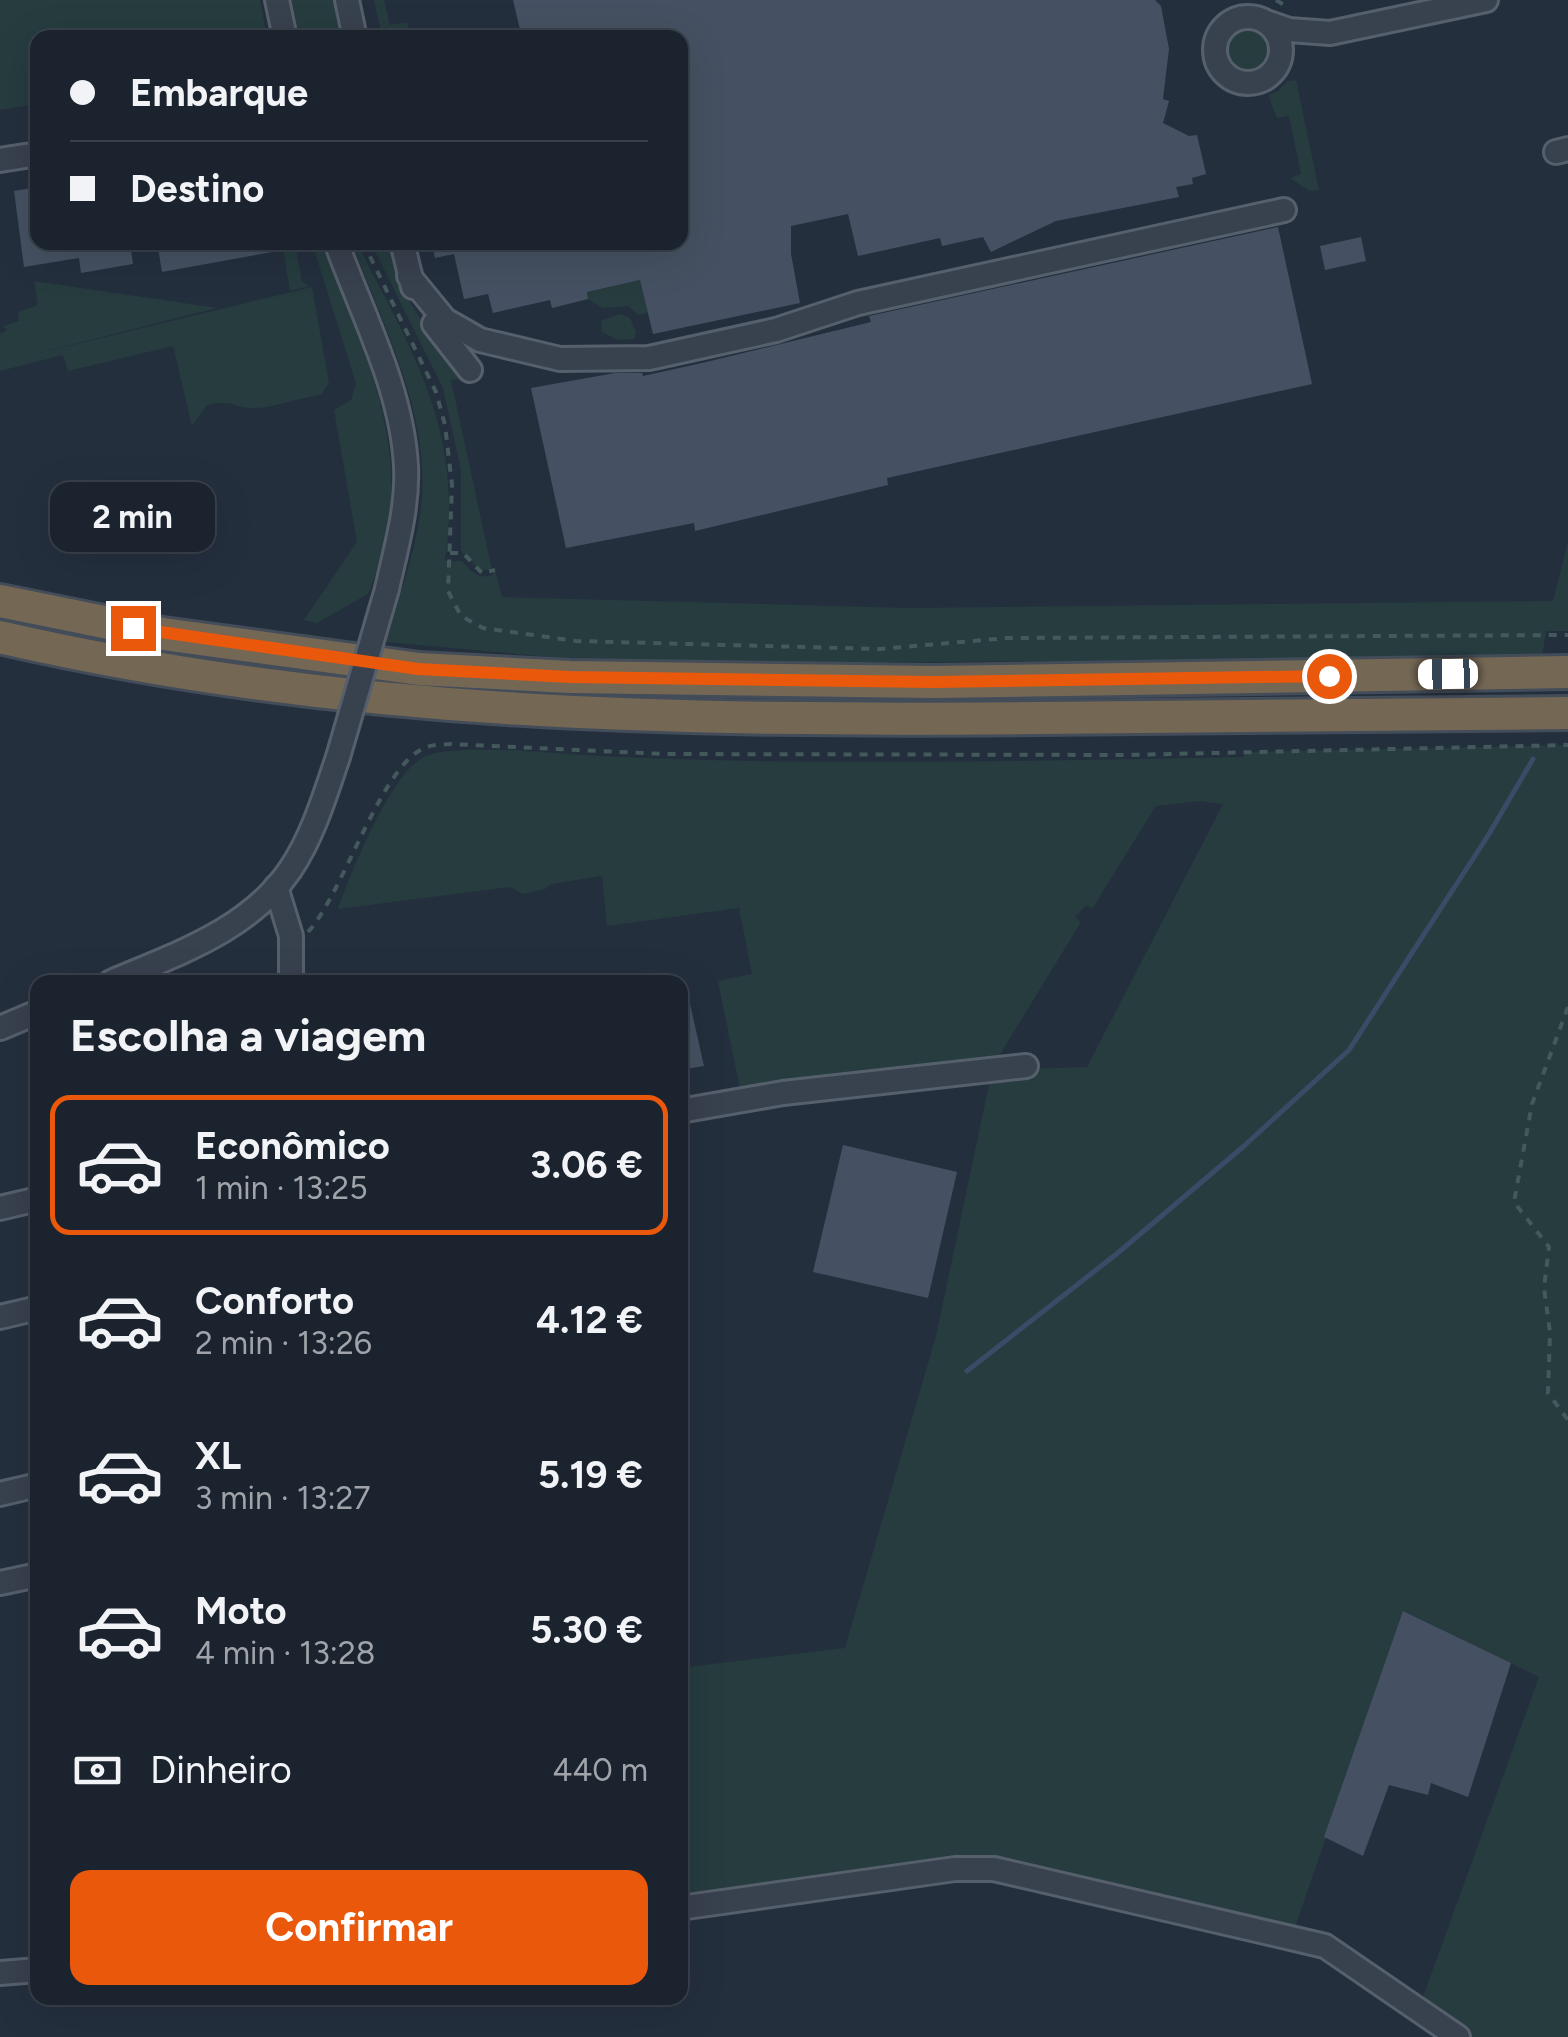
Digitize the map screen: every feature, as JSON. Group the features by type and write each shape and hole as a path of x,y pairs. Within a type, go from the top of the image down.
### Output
{"highway":[{"path":"0,601 163,634 418,669 570,677 933,682 1568,672"},
{"path":"0,637 255,684 403,702 557,714 918,719 1568,713"}],"street":[{"path":"277,0 284,30"},
{"path":"347,0 353,30"},
{"path":"1330,33 1296,52 1260,82 1249,84 1230,78 1217,62 1216,42 1227,24 1246,17 1288,30 1330,33 1486,0"},
{"path":"1266,22 1280,38 1281,59 1276,69"},
{"path":"0,160 30,155"},
{"path":"409,276 445,320 480,340 560,359 650,358 776,330 872,300 1284,210"},
{"path":"127,975 209,940 258,908 290,870 313,826 338,757 388,589 403,518 404,444 384,367 339,250"},
{"path":"404,250 409,276 424,310 470,370"},
{"path":"276,887 291,946 290,975"},
{"path":"0,1028 30,1015"},
{"path":"688,1110 783,1092 1026,1066"},
{"path":"0,1208 30,1201"},
{"path":"0,1316 30,1310"},
{"path":"0,1494 30,1487"},
{"path":"0,1583 30,1577"},
{"path":"688,1907 994,1868 1326,1946 1458,2037"},
{"path":"0,1973 30,1971"}],"path":[{"path":"368,250 429,376 445,425 452,484 448,590 461,616 498,632 576,641 880,648 1006,638 1568,635"},
{"path":"450,552 464,553 472,567 482,573 495,570"},
{"path":"291,946 312,930 359,848 389,782 410,758 426,747 450,744 665,754 1126,755 1568,745"},
{"path":"1568,1007 1532,1104 1514,1202 1549,1247 1544,1288 1550,1332 1548,1393 1568,1420"}],"green space":[{"path":"0,0 260,0 266,30 30,30 30,105 0,110"},
{"path":"284,0 338,0 342,30 290,30"},
{"path":"374,0 384,0 390,25 407,22 409,30 380,30"},
{"path":"1248,28 1265,35 1272,52 1265,69 1248,76 1231,69 1224,52 1231,35"},
{"path":"1296,80 1319,190 1309,191 1290,178 1301,174 1289,116 1277,118 1268,95 1287,81"},
{"path":"283,250 296,250 302,282 310,286 290,291"},
{"path":"314,250 324,250 371,372 390,459 391,503 384,548 368,594 317,623 304,620 357,542 334,410 351,400 356,383"},
{"path":"361,250 397,321 429,394 440,432 449,515 445,561 462,561 483,576 492,575 495,570 502,597 909,608 1553,601 1568,542 1568,631 1546,631 1542,658 727,663 572,659 386,642 410,562 423,480 420,446 405,380 356,253"},
{"path":"374,250 391,250 408,298 466,377 451,380 492,570 480,570 461,551 461,470 443,388"},
{"path":"640,280 648,313 638,315 628,306 603,308 588,299 587,292"},
{"path":"34,281 217,308 27,356 312,287 329,383 321,395 271,406 207,405 192,426 173,346 68,371 63,355 0,371 0,334 7,330 3,326 19,321 18,312 38,305"},
{"path":"619,314 630,318 636,332 634,339 617,340 602,332 601,321"},
{"path":"1568,745 1568,2037 1461,2037 1419,2008 1539,1677 1404,1611 1292,1936 996,1870 688,1903 688,1667 845,1648 936,1336 992,1070 1087,1067 1223,804 1200,801 1156,806 1092,909 1086,905 1075,917 1081,922 996,1061 741,1094 718,981 752,974 739,908 607,926 602,876 551,884 523,894 510,887 338,909 373,826 397,784 422,758 435,753 475,749 664,759 912,762 1243,757 1245,752"}],"building":[{"path":"513,0 1155,0 1161,6 1169,49 1163,99 1169,101 1163,123 1189,136 1197,135 1206,174 1192,178 1193,184 1176,187 1179,197 1056,221 991,252 983,237 942,246 940,238 858,256 848,214 791,226 791,254 800,303 653,334 640,280 587,292 588,299 552,308 550,300 493,313 488,294 464,299 454,254 435,258 434,250 688,250 688,30 520,30"},
{"path":"30,188 30,250 131,250 133,264 81,273 79,258 24,267 14,191"},
{"path":"1278,227 1312,384 887,478 888,485 695,531 694,523 566,548 531,388 615,373 643,376 871,322 869,316"},
{"path":"1361,237 1366,261 1325,270 1320,246"},
{"path":"158,250 283,250 162,272"},
{"path":"688,995 704,1066 688,1069"},
{"path":"843,1145 957,1172 928,1298 813,1272"},
{"path":"1403,1611 1511,1663 1468,1797 1431,1783 1428,1795 1389,1785 1363,1856 1324,1837"}],"waterway":[{"path":"967,1371 1119,1252 1349,1050 1533,759"}],"route":[{"path":"133,628 418,669 570,677 933,682 1329,676"}]}
